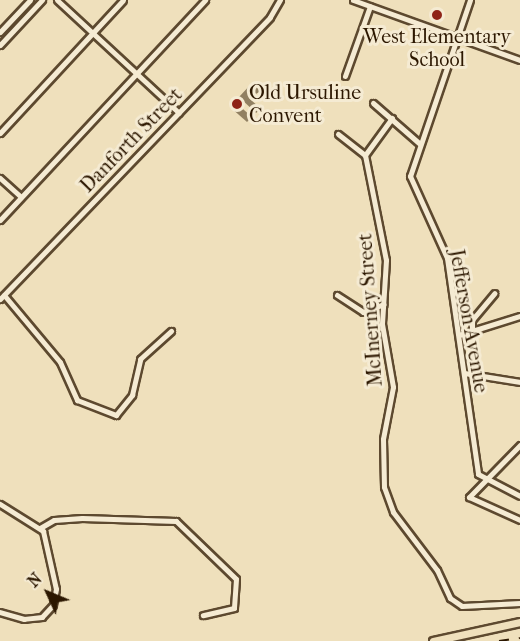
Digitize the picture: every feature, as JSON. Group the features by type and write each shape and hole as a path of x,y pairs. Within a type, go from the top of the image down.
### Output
{"main road":[{"path":"433,641 520,622"}],"street":[{"path":"0,32 30,0"},
{"path":"0,45 42,0"},
{"path":"57,0 179,113"},
{"path":"0,133 123,0"},
{"path":"0,220 205,0"},
{"name":"Danforth Street","path":"2,297 270,17 280,0"},
{"path":"353,0 520,60"},
{"name":"Jefferson Avenue","path":"470,0 420,144 410,181 447,258 478,473 486,479"},
{"path":"345,76 370,6"},
{"path":"373,103 420,144"},
{"path":"338,134 365,155 392,118"},
{"name":"McInerney Street","path":"365,155 385,250 382,324 393,387 382,468 393,512 456,602 462,606 520,603"},
{"path":"0,178 21,197"},
{"path":"472,330 472,320 495,293"},
{"path":"337,295 363,312 384,304"},
{"path":"2,297 60,362 77,400 116,414 132,395 140,359 171,331"},
{"path":"459,335 520,316"},
{"path":"464,373 520,382"},
{"path":"520,446 470,497 520,520"},
{"path":"486,479 520,496"},
{"path":"0,504 40,528 54,576 53,605 45,615 31,619 0,612"},
{"path":"40,528 54,520 134,516 179,523 236,582 234,608 203,615"}],"building":[{"path":"252,83 261,91 249,98 261,109 256,113 239,97"},
{"path":"235,102 252,117 247,122 230,107"}],"railway":[{"path":"499,641 520,638"}],"place":[{"name":"West Elementary School","path":"437,15"},
{"name":"Old Ursuline Convent","path":"237,104"}]}
